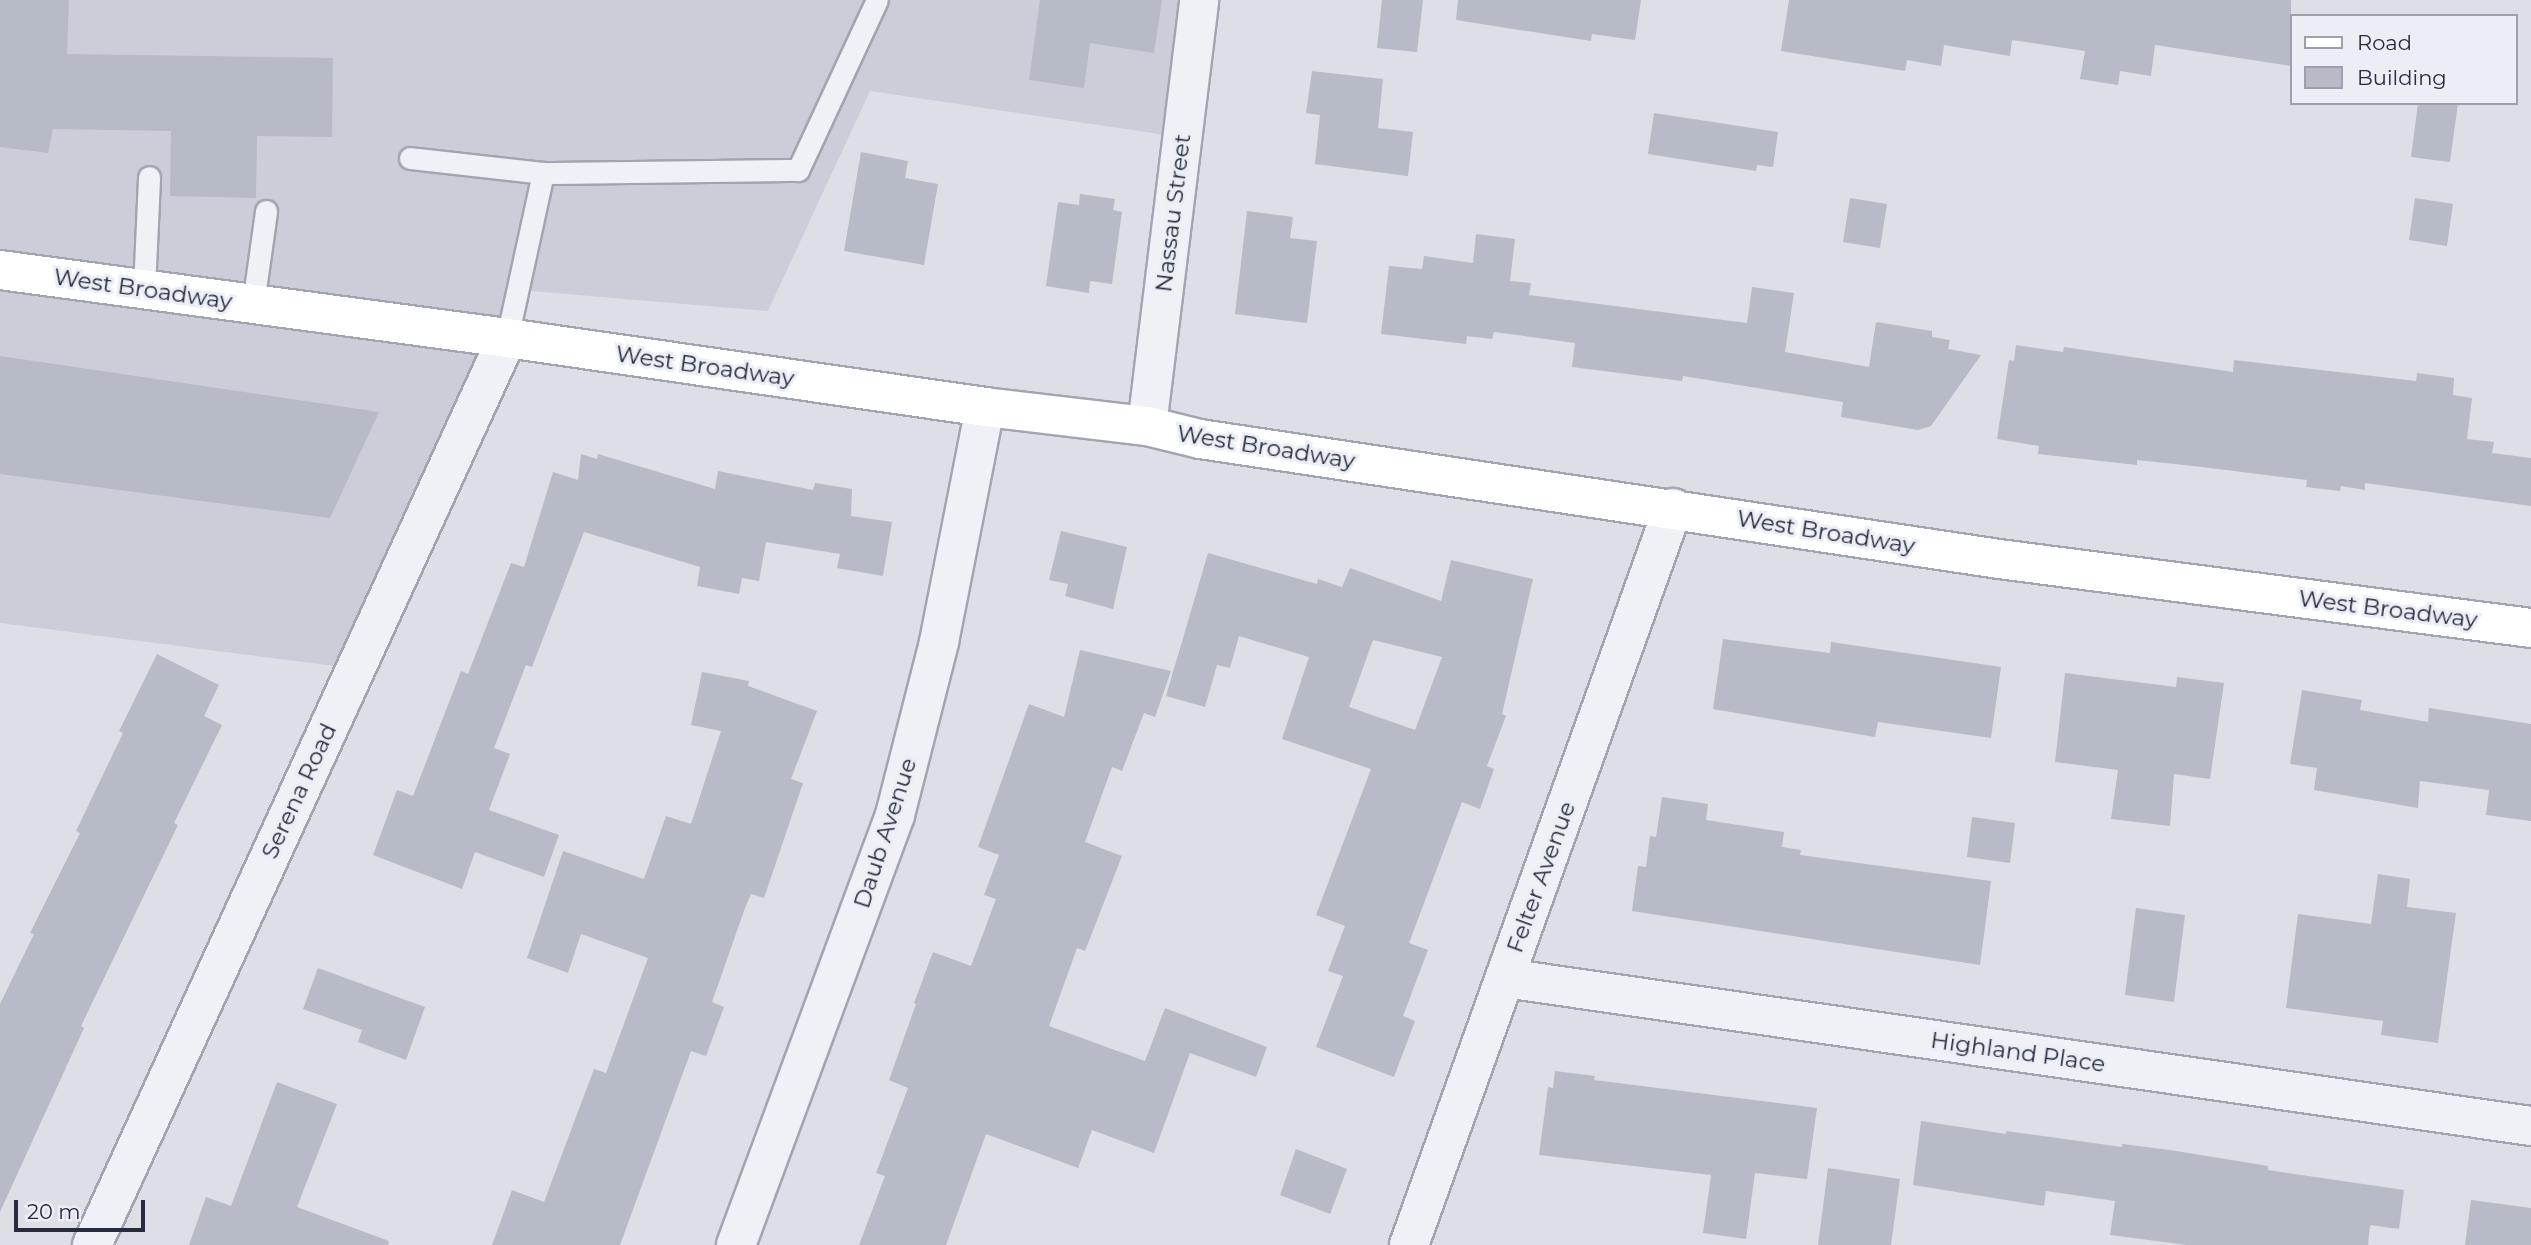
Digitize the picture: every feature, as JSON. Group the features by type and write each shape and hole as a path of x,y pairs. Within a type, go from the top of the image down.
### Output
{"main road":[{"name":"West Broadway","path":"0,270 506,338 985,407 1147,426 1213,441 1999,559 2531,628"}],"street":[{"name":"Nassau Street","path":"1147,426 1199,0"},
{"name":"Serena Road","path":"92,1245 506,338"},
{"name":"Daub Avenue","path":"736,1245 895,815 939,642 985,407"},
{"name":"Felter Avenue","path":"1409,1245 1673,508"},
{"name":"Highland Place","path":"1505,978 2531,1126"}],"lane":[{"path":"410,158 543,173 798,170 877,0"},
{"path":"506,338 543,173"},
{"path":"144,289 149,177"},
{"path":"253,304 266,211"}],"shaded area":[{"path":"0,0 1213,0 1193,139 870,91 768,311 531,291 358,669 0,623"}],"building":[{"path":"0,0 69,0 67,54 333,58 332,137 257,136 256,198 170,196 171,131 53,129 48,153 0,147"},
{"path":"1040,0 1162,0 1154,53 1090,43 1084,88 1029,80"},
{"path":"1382,0 1423,0 1417,52 1377,48"},
{"path":"1458,0 1641,0 1635,40 1592,34 1591,41 1456,20"},
{"path":"1789,0 2291,0 2290,66 2155,45 2151,76 2120,71 2118,85 2080,79 2085,51 2012,40 2010,56 1944,45 1941,66 1907,60 1905,71 1781,51"},
{"path":"1312,71 1383,79 1378,128 1413,132 1408,176 1315,164 1320,115 1306,113"},
{"path":"2418,105 2458,105 2450,162 2411,157"},
{"path":"1654,113 1778,132 1773,167 1757,165 1756,171 1648,154"},
{"path":"861,152 908,161 905,178 938,184 924,265 844,251"},
{"path":"1080,194 1115,199 1113,210 1122,212 1112,284 1090,281 1089,293 1046,286 1058,202 1079,205"},
{"path":"1850,198 1887,204 1880,248 1843,242"},
{"path":"2415,198 2453,204 2447,246 2409,240"},
{"path":"1247,211 1293,217 1290,238 1317,241 1307,323 1235,314"},
{"path":"1476,234 1515,239 1510,281 1531,283 1529,295 1747,323 1752,287 1794,293 1785,352 1869,367 1876,322 1932,331 1932,337 1950,340 1948,349 1981,355 1931,426 1918,430 1841,417 1843,402 1683,376 1682,381 1572,367 1575,343 1494,332 1492,339 1467,336 1466,344 1381,334 1389,266 1422,269 1424,256 1473,263"},
{"path":"2016,345 2063,352 2064,347 2233,372 2234,360 2416,381 2417,373 2454,378 2453,395 2472,398 2467,439 2494,442 2492,453 2531,458 2531,506 2365,483 2365,490 2341,486 2340,491 2306,487 2307,480 2202,467 2137,460 2137,465 2038,454 2039,446 1997,439 2009,360 2014,361"},
{"path":"0,356 379,412 330,518 0,474"},
{"path":"581,454 597,459 598,454 715,489 718,471 813,490 815,483 852,489 851,516 892,522 883,576 837,568 840,554 766,542 759,581 742,578 739,594 697,586 700,567 584,532 532,667 526,665 494,748 510,754 489,810 559,835 544,877 475,852 462,889 373,855 397,790 413,796 461,671 468,674 511,563 524,567 553,472 578,480"},
{"path":"1061,531 1127,547 1113,609 1065,596 1068,584 1049,580"},
{"path":"1208,553 1317,584 1318,579 1342,587 1350,568 1441,601 1451,560 1533,579 1502,714 1506,716 1487,766 1494,769 1480,809 1462,802 1409,943 1428,950 1403,1016 1415,1021 1394,1077 1316,1047 1343,976 1328,971 1345,926 1316,915 1371,769 1282,739 1309,657 1239,636 1230,668 1217,665 1205,707 1166,696","holes":["1373,640 1442,657 1415,730 1349,707"]},
{"path":"1723,639 1830,653 1831,642 2001,667 1991,738 1878,722 1875,737 1713,709"},
{"path":"1080,650 1171,671 1155,717 1144,713 1122,771 1112,767 1085,842 1122,856 1085,951 1077,948 1049,1026 1145,1061 1165,1008 1267,1047 1256,1077 1190,1053 1154,1153 1092,1130 1078,1168 986,1134 946,1245 859,1245 885,1176 876,1173 908,1088 889,1080 916,1004 914,1003 933,952 971,966 996,899 984,895 999,855 978,847 1029,704 1064,717"},
{"path":"157,654 219,685 204,716 222,725 174,823 178,825 81,1026 84,1028 0,1212 0,1004 34,934 30,933 80,833 76,831 123,733 119,731"},
{"path":"702,672 749,681 748,686 817,711 791,779 803,783 764,898 751,894 745,908 712,1002 724,1007 706,1056 691,1051 620,1245 492,1245 512,1190 544,1202 594,1069 606,1073 648,958 581,934 568,973 527,958 563,851 644,879 666,816 691,824 721,731 691,725"},
{"path":"2065,673 2176,687 2177,677 2224,683 2210,779 2174,774 2170,826 2111,819 2118,770 2055,762"},
{"path":"2302,690 2362,700 2360,710 2428,722 2429,708 2531,724 2531,821 2486,815 2489,790 2420,781 2418,808 2314,790 2317,768 2290,764"},
{"path":"1662,797 1708,804 1706,820 1784,832 1782,847 1801,850 1800,855 1991,881 1980,965 1632,911 1638,866 1646,867 1650,836 1656,837"},
{"path":"1972,817 2015,823 2010,863 1967,857"},
{"path":"2378,874 2410,879 2407,907 2456,913 2438,1043 2381,1035 2383,1021 2286,1008 2298,914 2371,924"},
{"path":"2136,908 2185,915 2174,1002 2125,995"},
{"path":"318,968 425,1007 406,1060 358,1042 362,1030 303,1009"},
{"path":"1555,1071 1595,1076 1594,1080 1817,1108 1807,1179 1755,1173 1746,1239 1703,1233 1711,1175 1539,1155 1548,1087 1553,1088"},
{"path":"277,1082 337,1104 297,1207 389,1241 388,1245 189,1245 206,1197 231,1206"},
{"path":"1921,1121 2006,1134 2006,1131 2122,1147 2122,1144 2170,1150 2268,1166 2268,1170 2404,1190 2399,1229 2370,1225 2368,1245 2187,1245 2110,1235 2115,1201 2046,1191 2044,1206 1913,1185"},
{"path":"1296,1149 1347,1169 1330,1214 1280,1195"},
{"path":"1828,1168 1900,1179 1891,1245 1818,1245"},
{"path":"2471,1200 2531,1208 2531,1245 2465,1245"}]}
